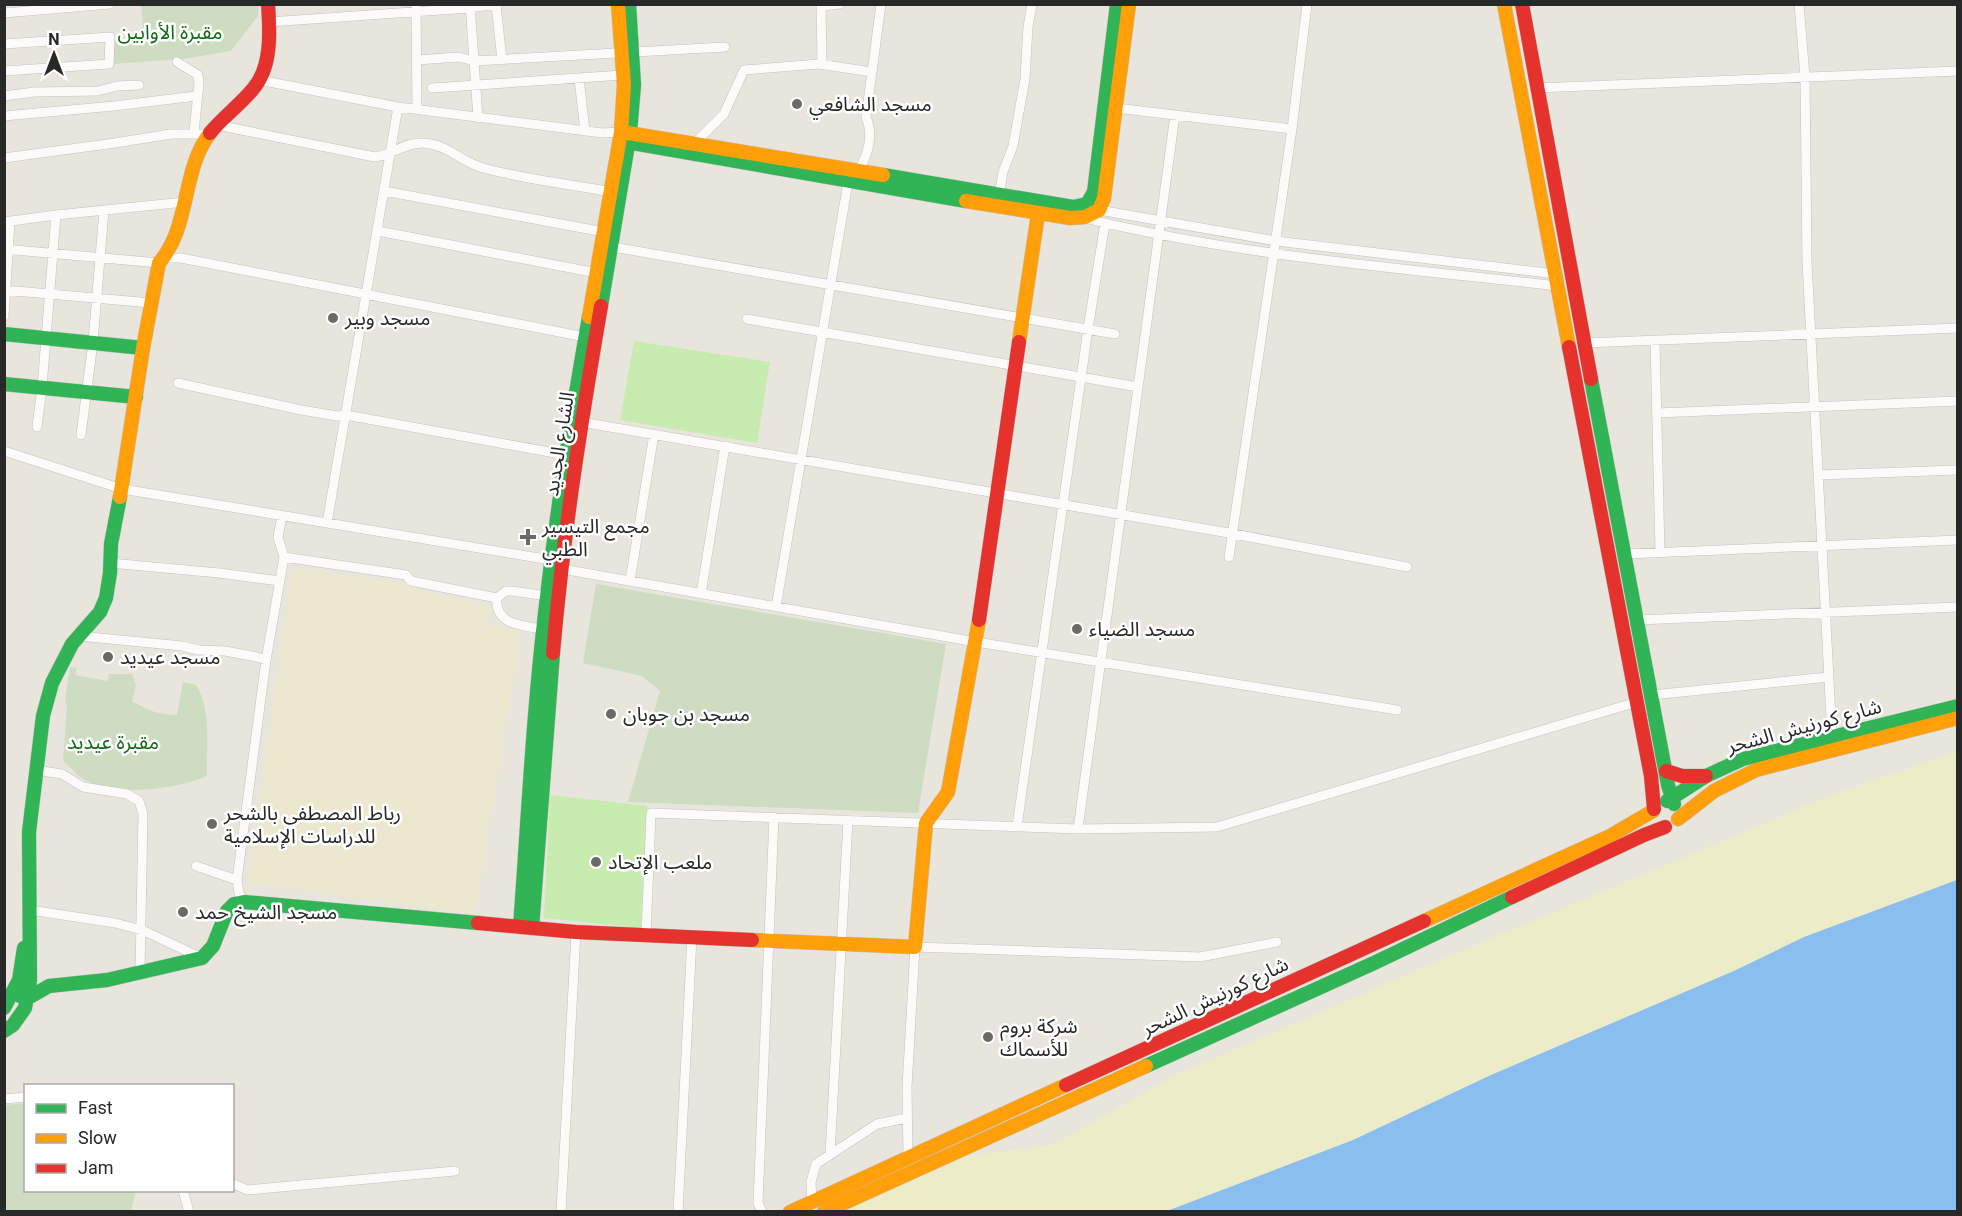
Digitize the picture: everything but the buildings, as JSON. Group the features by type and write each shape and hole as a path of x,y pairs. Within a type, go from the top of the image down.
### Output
{"street":[{"path":"4,14 110,4"},
{"path":"28,998 20,996 30,906 29,832 34,770 43,716 52,683 72,644 100,612 106,598 111,544 122,489 143,348 162,261 178,231 195,161 213,129 255,88 259,81 266,63 269,45 268,4"},
{"name":"الشارع الجديد","path":"526,927 554,566 566,455 585,337 597,273 606,242 634,85 618,4"},
{"name":"الشارع الجديد","path":"526,927 543,629 547,596 581,422 611,192 625,137 623,75 628,52 629,4"},
{"path":"822,64 821,5 840,4"},
{"path":"858,172 867,156 871,129 866,117 881,4"},
{"path":"999,196 1002,172 1012,146 1025,80 1028,27 1032,4"},
{"path":"625,137 695,143 999,196 1084,207 1091,201 1094,192 1117,4"},
{"path":"1017,826 1088,329 1129,4"},
{"path":"1229,557 1292,129 1307,4"},
{"path":"1504,4 1651,776 1655,822 1665,827 1673,825 1678,819 1679,811 1671,801 1522,4"},
{"path":"1799,4 1805,77 1807,262 1832,737"},
{"path":"269,22 416,8 497,5 502,60"},
{"path":"469,6 478,118"},
{"path":"416,8 417,110"},
{"path":"4,44 110,37 109,64 4,71"},
{"path":"417,60 459,57 474,61 502,60 724,47"},
{"path":"177,62 198,75 194,132"},
{"path":"695,143 724,114 744,70 822,64 872,72"},
{"path":"1536,88 1958,71"},
{"path":"432,88 623,75"},
{"path":"579,78 585,131"},
{"path":"259,81 417,110 602,133 848,182 1069,219 1102,217 1160,222 1276,241 1557,280"},
{"path":"4,96 34,92 98,91 117,86 139,85"},
{"path":"4,116 196,96"},
{"path":"327,523 399,107"},
{"path":"1116,108 1292,129"},
{"path":"1078,829 1175,115"},
{"path":"1527,122 1542,119"},
{"path":"4,158 213,129 375,157 421,143 437,145 481,168 611,192"},
{"path":"776,607 848,182"},
{"path":"384,190 606,242 1115,334"},
{"path":"4,316 8,222 185,202"},
{"path":"81,435 93,342 104,210"},
{"path":"908,1157 907,1087 915,947 926,823 948,792 976,642 1038,214"},
{"path":"37,427 56,215"},
{"path":"1102,217 1159,235 1274,253 1557,280"},
{"path":"378,231 597,273"},
{"path":"7,249 162,261 181,258 585,337"},
{"path":"5,290 151,303"},
{"path":"747,320 1138,387"},
{"path":"1584,343 1958,328"},
{"path":"4,334 143,348"},
{"path":"1655,341 1660,552"},
{"path":"178,383 301,410 337,416 346,415 566,455"},
{"path":"4,384 136,396"},
{"path":"1657,413 1958,401"},
{"path":"581,422 1063,504 1407,567"},
{"path":"630,581 654,434"},
{"path":"701,594 724,446"},
{"path":"4,451 122,489 327,523 630,581 976,642 1397,710"},
{"path":"1818,475 1958,470"},
{"path":"244,902 239,893 237,880 266,660 284,556 278,537 282,516"},
{"path":"1625,554 1958,540"},
{"path":"284,556 406,575 411,581 497,598 506,591 547,596"},
{"path":"110,563 280,581"},
{"path":"497,598 498,613 504,620 543,629"},
{"path":"1638,620 1958,607"},
{"path":"79,636 225,651 266,660"},
{"path":"1652,695 1828,677"},
{"path":"646,935 651,813 1078,829 1216,827 1637,702"},
{"name":"شارع كورنيش الشحر","path":"1678,819 1714,791 1756,770 1932,719 1958,706"},
{"name":"شارع كورنيش الشحر","path":"1671,801 1706,776 1743,759 1832,737 1932,719 1958,718"},
{"path":"34,770 62,774 87,789 127,794 139,801 143,814 141,972"},
{"path":"1666,771 1690,777 1706,776"},
{"path":"1654,810 1659,803 1671,801"},
{"name":"شارع كورنيش الشحر","path":"790,1212 1610,836 1654,810"},
{"path":"762,1212 758,1203 774,818"},
{"path":"830,1155 848,820"},
{"name":"شارع كورنيش الشحر","path":"824,1212 1374,963 1665,827"},
{"path":"196,866 237,880"},
{"path":"4,1031 20,1017 28,998 49,986 121,977 202,958 213,946 227,911 234,904 244,902 576,932 915,947 1200,957 1277,942"},
{"path":"30,906 142,930 202,958"},
{"path":"561,1212 576,932"},
{"path":"678,1212 692,937"},
{"path":"1365,948 1374,963"},
{"path":"21,984 121,977"},
{"path":"4,1008 21,984"},
{"path":"1050,1093 1057,1107"},
{"path":"4,1099 24,1097"},
{"path":"812,1202 811,1182 816,1164 877,1124 907,1118"},
{"path":"234,1184 247,1190 455,1171"},
{"path":"183,1192 189,1212"}],"shaded area":[{"path":"292,568 415,585 424,592 492,607 488,625 522,630 475,914 247,883"}],"sand":[{"path":"1957,752 1957,880 1804,937 1736,970 1491,1075 1353,1140 1167,1211 844,1212 857,1201 936,1160 1052,1145 1171,1077 1459,952 1837,793"}],"green space":[{"name":"مقبرة الأوابين","path":"141,5 258,5 258,16 231,51 183,59 114,64 114,41 127,40 143,27"},
{"path":"634,341 770,362 757,443 620,420"},
{"path":"596,584 946,644 918,813 628,802 660,691 642,676 583,663"},
{"name":"مقبرة عيديد","path":"70,667 77,668 75,675 108,681 109,674 132,674 136,685 132,701 164,714 177,715 183,682 196,685 206,717 207,776 178,785 145,790 96,785 80,777 63,760 67,707 65,701"},
{"name":"ملعب الإتحاد","path":"550,795 647,806 641,928 544,918"},
{"path":"24,1103 24,1192 136,1192 131,1211 5,1211 5,1105"}],"water":[{"path":"1957,880 1957,1211 1167,1211 1353,1140 1491,1075 1736,970 1804,937"}],"traffic: fast":[{"path":"601,306 630,133 634,85 629,4"},
{"path":"883,175 1073,207 1087,204 1094,192 1117,4"},
{"path":"621,141 966,201"},
{"path":"520,927 541,645 565,461 589,317"},
{"path":"4,334 143,348"},
{"path":"1591,379 1668,785 1674,804"},
{"path":"4,384 136,397"},
{"path":"4,1031 13,1025 25,1008 30,980 29,832 43,716 52,683 72,644 100,612 106,598 111,544 120,497"},
{"path":"532,928 553,653"},
{"path":"1667,801 1706,776 1743,759 1958,706"},
{"path":"1146,1066 1374,963 1512,897"},
{"path":"15,992 28,998 49,986 107,980 202,958 213,946 227,911 234,904 244,902 478,923"},
{"path":"4,1008 19,980 24,948"}],"traffic: slow":[{"path":"589,317 621,132 624,85 618,4"},
{"path":"966,201 1070,218 1085,217 1099,210 1104,198 1129,4"},
{"path":"1504,4 1569,347"},
{"path":"622,132 883,175"},
{"path":"120,497 143,348 159,263 176,232 194,164 210,133"},
{"path":"1019,342 1038,214"},
{"path":"752,940 915,947 926,823 948,792 979,620"},
{"path":"1678,819 1714,791 1756,770 1958,718"},
{"path":"1424,921 1610,836 1653,811"},
{"path":"824,1212 1146,1066"},
{"path":"790,1212 1066,1085"}],"traffic: jam":[{"path":"210,133 253,89 264,70 269,37 268,4"},
{"path":"1522,4 1591,379"},
{"path":"553,653 573,479 601,306"},
{"path":"979,620 1019,342"},
{"path":"1569,347 1651,776 1654,809"},
{"path":"1666,771 1682,776 1706,776"},
{"path":"1512,897 1665,827"},
{"path":"1066,1085 1424,921"},
{"path":"478,923 576,932 752,940"}],"place":[{"name":"مسجد الشافعي","path":"797,104"},
{"name":"مسجد وبير","path":"333,318"},
{"name":"مجمع التيسير الطبي","path":"528,537"},
{"name":"مسجد الضياء","path":"1077,629"},
{"name":"مسجد عيديد","path":"108,657"},
{"name":"مسجد بن جوبان","path":"611,714"},
{"name":"رباط المصطفى بالشحر للدراسات الإسلامية","path":"212,824"},
{"name":"ملعب الإتحاد","path":"596,862"},
{"name":"مسجد الشيخ حمد","path":"183,912"},
{"name":"شركة بروم للأسماك","path":"988,1037"}]}
